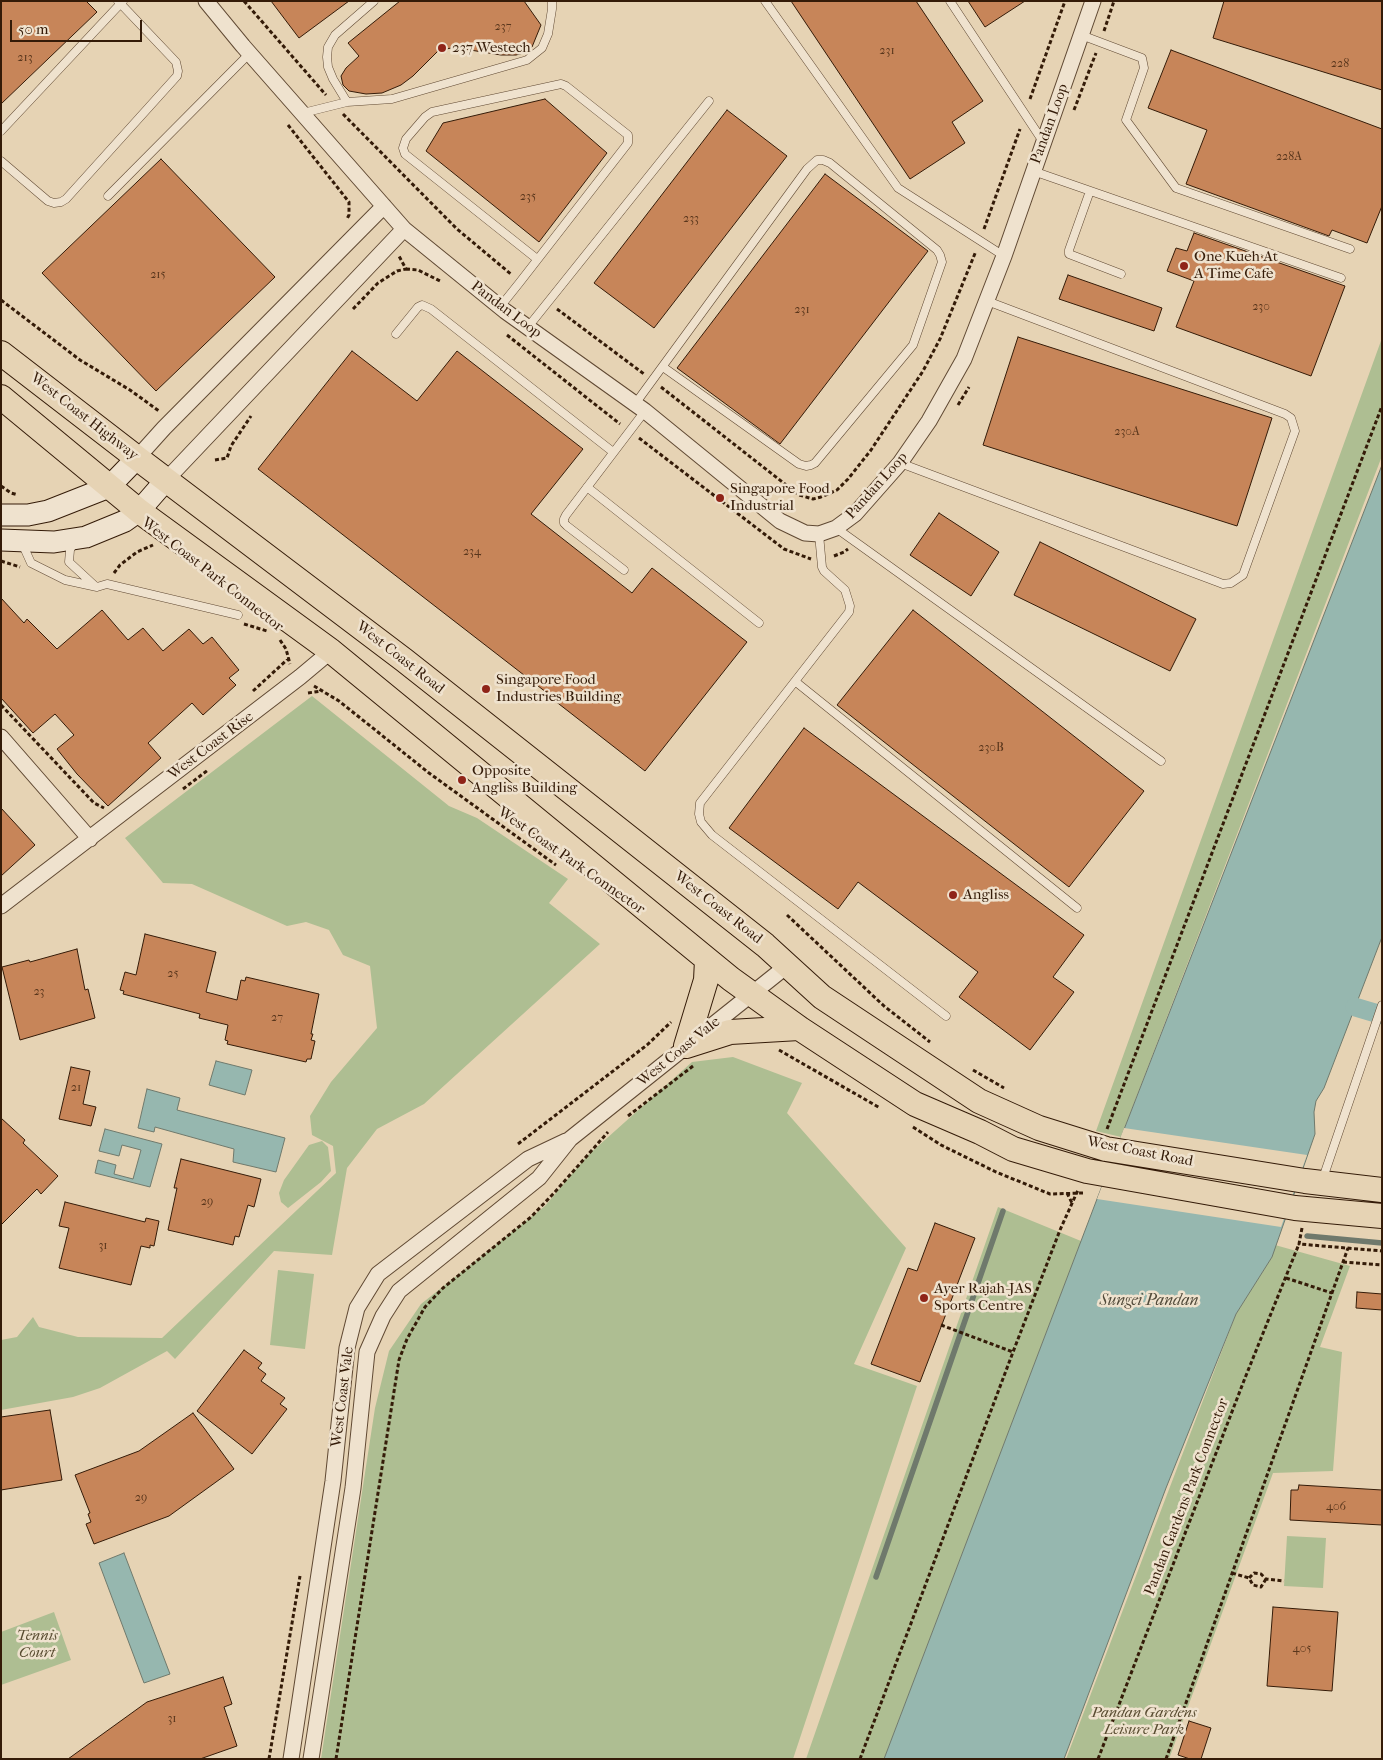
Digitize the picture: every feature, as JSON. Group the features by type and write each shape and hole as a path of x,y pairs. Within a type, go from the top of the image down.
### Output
{"main road":[{"name":"West Coast Highway","path":"1,353 166,480"},
{"path":"1,397 139,511"},
{"name":"West Coast Road","path":"166,480 404,660 766,945 822,997 978,1101 1039,1128 1313,1182 1382,1190"},
{"name":"West Coast Road","path":"139,511 331,651 707,960 799,1028 915,1104 980,1132 1013,1149 1092,1172 1295,1217 1382,1216"},
{"path":"690,1055 706,980 707,960"},
{"path":"690,1055 730,1032 799,1028"}],"street":[{"name":"Pandan Loop","path":"206,1 404,229 500,307 640,408 780,521 805,533 819,534 836,528 855,514 900,463 929,421 964,359 1004,256 1093,1"},
{"path":"1,515 28,515 48,511 109,486 384,206"},
{"path":"11,541 54,542 86,537 125,521 139,511 166,480 404,229"},
{"name":"West Coast Rise","path":"1,906 300,678 331,651"},
{"path":"1,737 90,839"},
{"name":"West Coast Vale","path":"291,1759 333,1482 347,1348 357,1308 378,1274 528,1159 570,1139 690,1055 752,993 788,965"},
{"name":"West Coast Vale","path":"310,1759 353,1488 367,1352 383,1316 399,1291 539,1178 570,1139"}],"lane":[{"path":"347,102 328,67 328,47 335,35 374,1"},
{"path":"304,113 347,102 392,99 527,60 542,48 548,34 552,1"},
{"path":"765,1 898,188 1004,256"},
{"path":"950,1 1044,143"},
{"path":"1,131 121,2 176,62 177,76 66,199 61,202 54,203 48,201 1,161"},
{"path":"1081,35 1142,58 1144,68 1126,120 1176,188 1350,249"},
{"path":"108,196 250,53"},
{"path":"500,307 628,143 628,135 561,84 428,114 406,139 403,148 405,154 537,259"},
{"path":"528,327 709,101"},
{"path":"624,570 564,523 566,515 613,452 640,408 653,381 663,367 807,169 817,160 830,163 936,250 940,256 942,262 913,345 815,463 811,465 799,464 663,367"},
{"path":"1034,171 1341,278"},
{"path":"1090,191 1069,254 1120,274"},
{"path":"900,463 1223,584 1231,583 1243,575 1295,431 1291,418 987,301"},
{"path":"396,334 418,307 422,305 431,309 613,452"},
{"path":"587,486 759,623"},
{"path":"836,528 1161,762"},
{"path":"819,534 822,567 845,590 850,606 849,612 700,803 699,814 701,822 712,835 946,1016"},
{"path":"76,538 70,550 70,562 97,587"},
{"path":"11,541 31,563 64,580 97,587 107,584 238,615"},
{"path":"796,682 1077,908"},
{"path":"1313,1182 1382,1005"}],"path":[{"path":"244,1 335,105 456,230 520,282"},
{"path":"548,302 799,495 813,499 837,490 871,450 923,370 940,340 980,241 1065,1"},
{"path":"286,121 349,202 350,214 346,221"},
{"path":"1,300 80,360 130,390 163,415"},
{"path":"1106,1142 1382,406"},
{"path":"157,410 165,407"},
{"path":"1,486 11,493 21,496"},
{"name":"West Coast Park Connector","path":"150,543 159,549"},
{"name":"West Coast Park Connector","path":"267,628 274,633 286,649 292,670 300,678 339,701 430,773 559,866"},
{"path":"1,705 94,802 107,809"},
{"path":"787,915 884,1006 936,1046"},
{"path":"514,1147 647,1045 674,1018"},
{"path":"622,1120 690,1055"},
{"path":"968,1067 1011,1092"},
{"path":"336,1759 399,1360 407,1339 425,1308 443,1288 531,1217 554,1194 607,1132 615,1126"},
{"path":"860,1759 1060,1230 1072,1203 1092,1172"},
{"path":"1068,1193 1072,1203"},
{"path":"1295,1217 1303,1227 1300,1244 1382,1251"},
{"name":"Pandan Gardens Park Connector","path":"1098,1759 1245,1378 1300,1244"},
{"path":"1166,1759 1348,1248"},
{"path":"1343,1262 1382,1264"},
{"path":"1286,1278 1332,1293"},
{"path":"942,1325 1013,1352"},
{"path":"1232,1573 1249,1578 1254,1585 1261,1587 1266,1579"},
{"path":"1249,1578 1254,1573 1261,1574 1266,1579 1284,1581"}],"green space":[{"path":"1382,338 1382,456 1121,1137 1096,1131"},
{"path":"312,696 449,806 477,818 568,879 549,903 600,944 424,1104 377,1129 347,1168 332,1255 274,1251 175,1359 167,1351 100,1388 73,1397 1,1410 1,1340 17,1337 33,1317 39,1327 78,1337 162,1338 336,1173 333,1146 312,1135 310,1116 331,1082 377,1028 370,966 343,955 329,930 306,922 287,926 192,884 163,883 125,838"},
{"path":"733,1057 802,1083 787,1113 906,1248 854,1364 917,1386 793,1759 321,1759 375,1408 389,1351 421,1304 545,1206 587,1156 692,1062"},
{"path":"322,1141 328,1147 331,1171 321,1182 288,1208 281,1202 279,1193 284,1180 309,1145"},
{"path":"998,1207 1081,1241 884,1759 806,1759"},
{"name":"Pandan Gardens Leisure Park","path":"1275,1245 1350,1266 1320,1347 1342,1352 1333,1471 1273,1473 1169,1759 1066,1759 1236,1314 1272,1257"},
{"path":"278,1270 314,1274 305,1349 270,1345"},
{"path":"1287,1536 1326,1538 1323,1588 1284,1586"},
{"name":"Tennis Court","path":"54,1612 71,1660 1,1685 1,1632"}],"water":[{"name":"Sungei Pandan","path":"1382,465 1382,937 1324,1088 1316,1101 1314,1112 1315,1134 1272,1257 1236,1314 1166,1488 1064,1759 884,1759 1097,1199"},
{"path":"216,1061 252,1070 245,1095 209,1085"},
{"path":"147,1089 180,1098 177,1110 285,1138 276,1172 233,1162 234,1149 155,1127 154,1132 138,1128"},
{"path":"105,1129 162,1144 150,1187 95,1173 98,1160 116,1165 114,1174 133,1179 141,1150 122,1145 119,1156 99,1151"},
{"path":"124,1553 170,1674 144,1683 99,1563"}],"pier":[{"path":"1124,1128 1307,1155 1281,1227 1097,1199"}],"building":[{"path":"1,1 86,1 97,12 1,104"},
{"path":"271,1 349,1 299,38"},
{"name":"237 Westech","path":"400,1 524,1 541,25 532,47 527,52 516,55 501,55 451,48 438,51 401,85 382,93 366,94 349,91 343,85 341,76 346,68 359,56 348,43"},
{"path":"791,1 916,1 983,101 952,122 965,143 910,179"},
{"path":"968,1 1025,1 985,27"},
{"path":"1224,1 1382,1 1382,90 1213,38"},
{"path":"1171,50 1382,129 1382,206 1367,243 1332,230 1329,236 1186,184 1207,130 1148,108"},
{"path":"545,99 607,153 539,242 426,151 443,123"},
{"path":"727,110 787,156 654,328 594,283"},
{"path":"161,159 275,277 156,391 42,273"},
{"path":"825,174 928,251 780,444 677,368"},
{"path":"1194,233 1345,286 1311,376 1176,327 1194,281 1167,271 1176,248 1187,251"},
{"path":"1068,275 1162,308 1154,331 1059,299"},
{"path":"1018,337 1272,418 1237,526 983,445"},
{"path":"352,351 417,401 457,351 583,449 531,514 632,593 652,568 747,642 645,771 258,469"},
{"path":"939,513 999,552 971,596 910,555"},
{"path":"1040,542 1196,619 1170,671 1014,595"},
{"path":"1,598 24,623 27,619 57,649 102,610 128,640 143,628 163,651 189,629 203,644 212,637 239,670 229,678 236,685 203,715 192,703 148,743 161,758 108,806 77,774 57,749 74,735 55,714 33,733 1,698"},
{"path":"913,610 1144,791 1069,887 837,705"},
{"name":"Angliss","path":"804,728 1084,935 1053,977 1074,992 1030,1050 959,997 978,972 858,882 838,909 729,828"},
{"path":"1,808 35,845 1,876"},
{"path":"145,934 216,952 206,992 237,1000 241,980 245,981 246,977 319,994 311,1034 313,1034 311,1040 315,1041 311,1059 307,1059 306,1062 227,1044 228,1041 225,1040 228,1025 199,1018 200,1014 123,994 124,991 120,990 125,972 136,975"},
{"path":"77,949 85,990 88,989 95,1018 20,1040 2,967 29,960 30,962"},
{"path":"71,1067 90,1071 83,1104 96,1107 91,1126 59,1119"},
{"path":"1,1118 25,1140 23,1143 58,1176 41,1194 37,1189 1,1225"},
{"path":"181,1159 261,1179 254,1207 248,1205 239,1237 235,1236 233,1245 168,1230 177,1188 174,1188"},
{"path":"65,1202 145,1222 146,1218 159,1221 154,1246 150,1245 150,1248 141,1246 131,1285 59,1268 69,1228 59,1226"},
{"name":"Ayer Rajah-JAS Sports Centre","path":"935,1223 975,1238 920,1382 871,1364 908,1268 917,1271"},
{"path":"1357,1292 1382,1294 1382,1310 1356,1308"},
{"path":"244,1350 262,1363 258,1368 266,1374 261,1381 285,1398 280,1404 287,1409 252,1454 197,1411"},
{"path":"50,1410 62,1480 1,1490 1,1417"},
{"path":"193,1413 234,1469 169,1516 94,1544 86,1524 91,1522 88,1514 90,1513 75,1475 139,1451"},
{"path":"1299,1485 1382,1490 1382,1525 1290,1520 1291,1490 1298,1490"},
{"path":"1273,1607 1338,1612 1332,1691 1267,1686"},
{"path":"223,1677 232,1704 224,1707 237,1746 200,1759 68,1759 147,1702"},
{"path":"1189,1721 1211,1728 1201,1759 1190,1759 1178,1755"}],"waterway":[{"path":"1355,1007 1382,1015"},
{"path":"876,1577 1003,1211"},
{"path":"1307,1236 1382,1243"}],"place":[{"name":"237 Westech","path":"442,48"},
{"name":"One Kueh At A Time Cafe","path":"1184,266"},
{"name":"Singapore Food Industrial","path":"720,498"},
{"name":"Singapore Food Industries Building","path":"486,689"},
{"name":"Opposite Angliss Building","path":"462,780"},
{"name":"Angliss","path":"953,895"},
{"name":"Ayer Rajah-JAS Sports Centre","path":"924,1298"}]}
